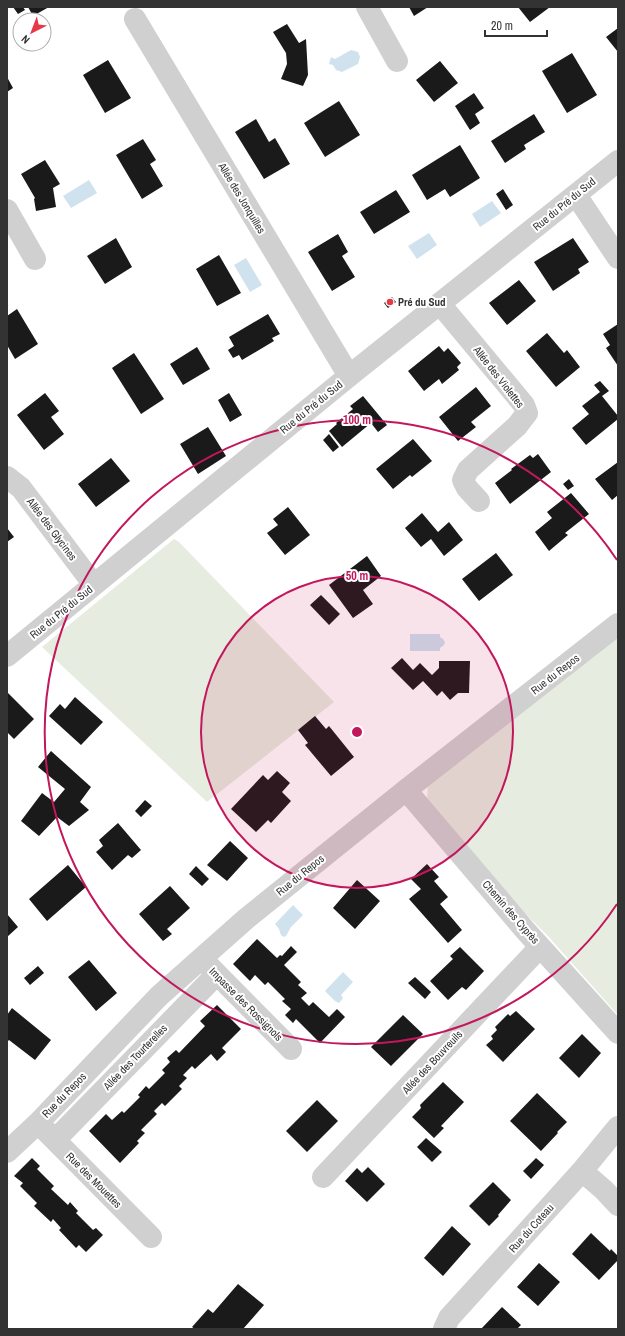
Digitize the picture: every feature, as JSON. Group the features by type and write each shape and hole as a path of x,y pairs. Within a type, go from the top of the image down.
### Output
{"street":[{"path":"367,7 397,61"},
{"name":"Allée des Jonquilles","path":"134,19 349,376"},
{"name":"Rue du Pré du Sud","path":"7,656 349,376 618,161"},
{"path":"576,195 618,258"},
{"path":"7,210 35,259"},
{"name":"Allée des Violettes","path":"440,304 524,405 527,413 517,426 468,470 463,480 467,488 479,501"},
{"name":"Allée des Glycines","path":"7,477 21,488 94,585"},
{"name":"Rue du Repos","path":"7,1152 38,1123 159,996 247,918 406,790 618,624"},
{"name":"Chemin des Cyprès","path":"406,790 540,947 618,1033"},
{"name":"Allée des Bouvreuils","path":"323,1177 540,947"},
{"name":"Impasse des Rossignols","path":"201,958 216,975 291,1049"},
{"name":"Allée des Tourterelles","path":"55,1140 216,975"},
{"name":"Rue des Mouettes","path":"38,1123 151,1237"},
{"name":"Rue du Coteau","path":"444,1329 449,1318 582,1171 618,1127"},
{"path":"582,1171 604,1190 618,1205"}],"shaded area":[{"path":"174,539 179,542 334,702 207,802 42,647"},
{"path":"618,634 618,1015 548,936 499,888 427,803 428,781"}],"water":[{"path":"351,50 358,52 360,57 358,64 342,72 336,70 333,65 329,64 331,57 335,59"},
{"path":"89,180 97,193 71,208 63,196"},
{"path":"492,201 501,213 480,227 472,214"},
{"path":"429,233 437,245 417,259 408,246"},
{"path":"246,258 262,285 250,292 234,265"},
{"path":"410,634 440,634 440,637 445,642 440,648 440,651 410,651"},
{"path":"293,905 303,915 291,927 284,937 281,935 275,924"},
{"path":"343,972 353,982 341,995 343,998 339,1003 325,991"}],"building":[{"path":"13,7 23,7 25,10 22,12 17,12"},
{"path":"28,7 49,7 40,12 31,12"},
{"path":"409,7 428,7 414,16"},
{"path":"518,7 550,7 530,22"},
{"path":"287,24 299,43 306,39 308,75 303,86 281,79 287,64 286,53 273,32"},
{"path":"618,28 618,52 606,37"},
{"path":"572,53 597,95 567,113 542,71"},
{"path":"108,60 131,98 105,113 83,75"},
{"path":"440,61 458,83 434,102 416,80"},
{"path":"7,77 13,88 7,92"},
{"path":"474,93 484,108 475,114 480,123 470,130 455,106"},
{"path":"339,101 360,135 325,157 304,123"},
{"path":"534,114 545,132 524,145 526,149 505,163 491,141"},
{"path":"256,119 269,142 275,138 290,164 264,179 235,132"},
{"path":"143,139 156,160 150,164 163,186 142,199 116,155"},
{"path":"460,145 480,178 450,197 445,189 427,200 412,175"},
{"path":"45,160 60,184 53,188 56,207 36,211 35,198 21,174"},
{"path":"503,189 513,205 506,210 496,194"},
{"path":"396,190 410,212 374,234 360,212"},
{"path":"338,234 348,252 342,256 355,277 332,291 308,252"},
{"path":"116,238 132,267 105,284 87,256"},
{"path":"573,238 589,262 578,269 580,273 553,291 534,262"},
{"path":"219,255 241,293 217,306 196,269"},
{"path":"519,280 536,301 507,325 489,303"},
{"name":"Pré du Sud","path":"392,297 396,302 388,308 384,303"},
{"path":"17,309 38,344 15,359 7,345 7,316"},
{"path":"268,314 280,334 272,338 274,341 242,360 239,355 233,358 228,350 234,346 229,337"},
{"path":"618,324 618,366 606,348 610,345 603,334"},
{"path":"547,333 564,353 567,350 580,367 556,387 526,351"},
{"path":"439,346 444,352 448,348 461,363 457,367 459,370 442,384 439,379 424,391 408,371"},
{"path":"197,347 210,369 183,385 170,364"},
{"path":"134,353 164,399 141,414 112,368"},
{"path":"600,381 609,391 602,396 618,416 618,419 586,445 572,428 589,414 582,406 600,392 594,385"},
{"path":"476,387 491,406 471,422 476,427 458,441 439,417"},
{"path":"45,393 59,411 51,417 64,434 44,450 17,415"},
{"path":"229,393 242,415 230,422 218,400"},
{"path":"363,396 387,425 378,432 371,423 342,447 329,431 353,409 350,406"},
{"path":"208,427 226,456 198,474 180,444"},
{"path":"329,434 339,447 333,452 323,440"},
{"path":"413,439 432,461 412,477 410,475 393,489 376,469"},
{"path":"538,454 551,472 510,504 495,483 530,455 533,458"},
{"path":"111,458 130,481 96,507 78,484"},
{"path":"618,462 618,495 612,500 595,479"},
{"path":"569,479 574,486 568,490 563,484"},
{"path":"571,493 589,514 565,533 568,535 549,551 535,532 552,518 547,512"},
{"path":"288,507 310,535 285,555 267,533 278,525 273,519"},
{"path":"422,513 438,532 449,522 463,540 444,556 431,539 421,547 405,528"},
{"path":"7,528 14,537 7,542"},
{"path":"496,553 513,575 479,601 462,579"},
{"path":"367,556 381,576 363,590 373,604 353,618 329,585"},
{"path":"321,595 340,614 329,625 310,605"},
{"path":"402,658 413,670 420,663 432,675 439,668 439,661 470,661 469,693 458,693 450,700 442,691 437,696 423,681 413,690 391,668"},
{"path":"8,693 34,719 14,739 7,732"},
{"path":"75,697 103,722 81,745 49,716 60,704 65,709"},
{"path":"315,716 326,729 329,726 354,757 331,776 305,745 308,743 298,730"},
{"path":"51,751 91,787 80,802 89,810 69,826 57,817 39,836 21,821 42,793 54,802 65,789 38,767"},
{"path":"277,771 290,783 282,792 291,801 271,823 268,820 256,832 231,809 263,775 268,780"},
{"path":"145,800 152,806 141,817 135,811"},
{"path":"118,823 141,850 132,858 128,855 112,870 96,852 103,846 99,840"},
{"path":"230,841 248,858 227,881 207,865"},
{"path":"427,864 439,877 434,881 448,897 440,904 462,930 448,943 409,899 421,889 411,879"},
{"path":"68,865 86,887 47,921 29,899"},
{"path":"196,866 209,879 202,886 189,874"},
{"path":"357,880 380,901 355,929 333,908"},
{"path":"170,886 190,908 167,929 172,934 163,941 139,914"},
{"path":"7,914 18,927 7,937"},
{"path":"257,939 277,958 280,955 282,956 291,946 297,952 284,965 301,982 298,985 307,993 301,998 309,1006 313,1002 329,1017 337,1009 345,1017 320,1043 296,1019 293,1023 285,1015 291,1009 282,1001 285,999 268,982 265,985 255,975 250,981 233,964"},
{"path":"460,947 484,971 466,990 462,987 448,1000 430,981 453,959 450,956"},
{"path":"89,960 117,993 96,1011 68,977"},
{"path":"38,966 44,973 30,985 24,978"},
{"path":"415,977 431,992 425,999 408,983"},
{"path":"217,1005 241,1029 222,1048 226,1052 217,1061 211,1054 195,1069 192,1066 183,1075 187,1078 179,1086 182,1089 165,1106 162,1103 154,1111 157,1114 141,1130 145,1133 137,1141 139,1143 120,1163 89,1131 106,1114 112,1120 122,1111 124,1113 140,1097 138,1095 146,1086 149,1089 165,1073 162,1070 170,1062 167,1058 176,1050 179,1053 205,1026 200,1021"},
{"path":"12,1008 51,1040 35,1060 9,1040 7,1042 7,1015"},
{"path":"516,1011 535,1029 503,1062 486,1045 493,1039 491,1036 497,1030 495,1027 508,1014 510,1016"},
{"path":"403,1015 423,1034 391,1066 371,1047"},
{"path":"582,1034 601,1053 579,1078 559,1058"},
{"path":"443,1082 464,1102 441,1126 444,1128 434,1138 412,1117 421,1108 420,1105"},
{"path":"537,1093 567,1122 541,1151 510,1121"},
{"path":"317,1100 338,1121 307,1152 286,1131"},
{"path":"426,1138 442,1152 432,1162 417,1147"},
{"path":"32,1158 40,1166 37,1169 54,1186 51,1189 68,1205 70,1202 78,1211 76,1213 93,1230 96,1228 103,1235 86,1252 79,1245 76,1248 59,1230 61,1228 53,1219 51,1222 34,1206 37,1203 20,1186 23,1183 14,1176"},
{"path":"536,1158 544,1165 531,1179 523,1171"},
{"path":"368,1167 385,1184 367,1202 345,1181 357,1168 362,1173"},
{"path":"493,1182 511,1200 489,1226 469,1206"},
{"path":"452,1226 471,1244 443,1276 424,1258"},
{"path":"591,1233 610,1251 611,1249 618,1256 618,1260 599,1280 572,1254"},
{"path":"539,1263 560,1282 538,1306 517,1287"},
{"path":"238,1284 264,1305 243,1329 195,1329 192,1327 208,1309 213,1313"},
{"path":"502,1307 521,1325 517,1329 481,1329"}],"place":[{"name":"Pré du Sud","path":"390,302"}]}
